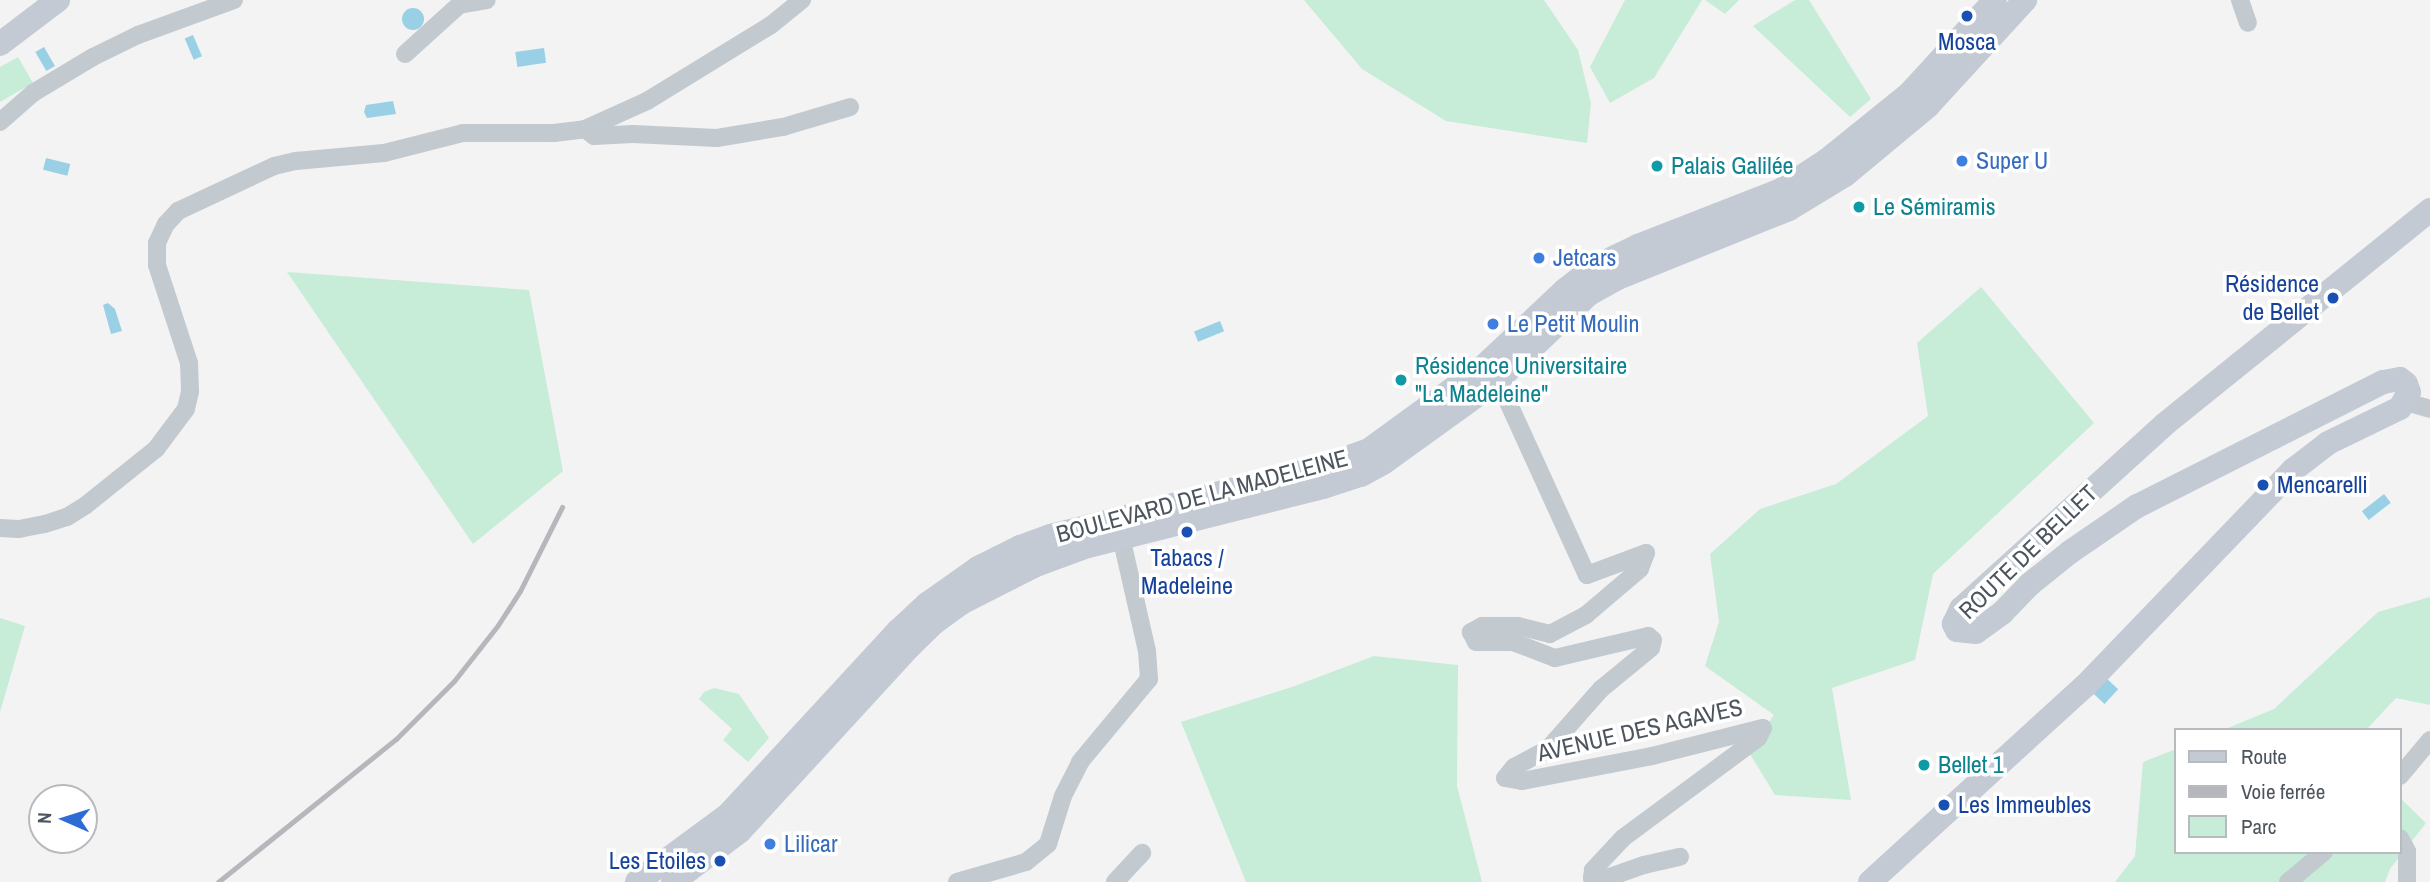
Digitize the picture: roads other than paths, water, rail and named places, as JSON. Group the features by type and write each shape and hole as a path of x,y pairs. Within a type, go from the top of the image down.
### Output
{"street":[{"path":"0,44 58,0"},
{"path":"0,122 33,93 93,57 138,35 234,0"},
{"path":"405,54 459,5 487,0"},
{"path":"0,528 19,529 45,524 67,517 86,505 156,449 186,410 190,391 189,363 157,265 158,243 166,224 178,211 274,166 296,161 384,153 463,133 554,133 585,129 647,101 771,25 802,0"},
{"name":"BOULEVARD DE LA MADELEINE","path":"637,882 728,815 879,649 927,604 978,568 1020,547 1095,522 1318,468 1369,450 1483,367 1565,290 1596,266 1638,246 1781,190 1828,160 1909,94 1995,0"},
{"name":"BOULEVARD DE LA MADELEINE","path":"673,882 696,875 935,622 987,588 1035,565 1121,537 1221,514 1361,475 1405,449 1498,380 1589,294 1604,285 1788,209 1844,175 1928,106 2025,0"},
{"path":"2240,0 2248,23"},
{"path":"585,129 594,136 633,134 717,138 783,127 850,107"},
{"name":"ROUTE DE BELLET","path":"2406,401 2409,392 2406,384 2392,379 2279,432 2137,506 2046,571 1986,626 1965,634 1957,631 1954,624 1961,609 2165,424 2430,210"},
{"name":"AVENUE DES AGAVES","path":"1498,380 1587,575 1646,554 1640,569 1586,615 1550,634 1518,626 1482,626 1471,632 1476,642 1513,642 1555,658 1648,636 1653,640 1651,648 1601,689 1548,749 1514,767 1505,778 1522,781 1652,756 1763,728 1758,738 1623,838 1593,870 1592,878 1601,880 1680,857"},
{"path":"1870,882 2085,685 2292,470 2328,443 2406,401 2430,409"},
{"path":"957,882 1026,862 1048,844 1063,796 1080,762 1149,678 1147,651 1121,537"},
{"path":"2402,774 2430,740"},
{"path":"2402,842 2407,851 2407,882"},
{"path":"1115,882 1142,853"},
{"path":"2288,882 2322,854"}],"water":[{"path":"413,8 421,11 424,19 421,27 413,30 405,27 402,19 405,11"},
{"path":"193,35 202,56 194,60 185,39"},
{"path":"44,47 55,66 46,71 35,52"},
{"path":"544,48 546,63 517,67 515,52"},
{"path":"393,101 396,114 367,118 364,112 366,105"},
{"path":"46,158 70,164 67,176 43,170"},
{"path":"108,303 115,309 122,331 111,334 103,305"},
{"path":"1220,321 1224,331 1198,342 1194,331"},
{"path":"2384,494 2391,503 2369,520 2362,511"},
{"path":"2105,677 2118,689 2105,704 2091,692"}],"railway":[{"path":"218,882 396,739 454,681 498,625 520,591 562,507"}],"place":[{"name":"Mosca","path":"1967,16"},
{"name":"Super U","path":"1962,161"},
{"name":"Palais Galilée","path":"1657,166"},
{"name":"Le Sémiramis","path":"1859,207"},
{"name":"Jetcars","path":"1539,258"},
{"name":"Résidence de Bellet","path":"2333,298"},
{"name":"Le Petit Moulin","path":"1493,324"},
{"name":"Résidence Universitaire \"La Madeleine\"","path":"1401,380"},
{"name":"Mencarelli","path":"2263,485"},
{"name":"Tabacs / Madeleine","path":"1187,532"},
{"name":"Bellet 1","path":"1924,765"},
{"name":"Les Immeubles","path":"1944,805"},
{"name":"Lilicar","path":"770,844"},
{"name":"Les Etoiles","path":"720,861"}]}
